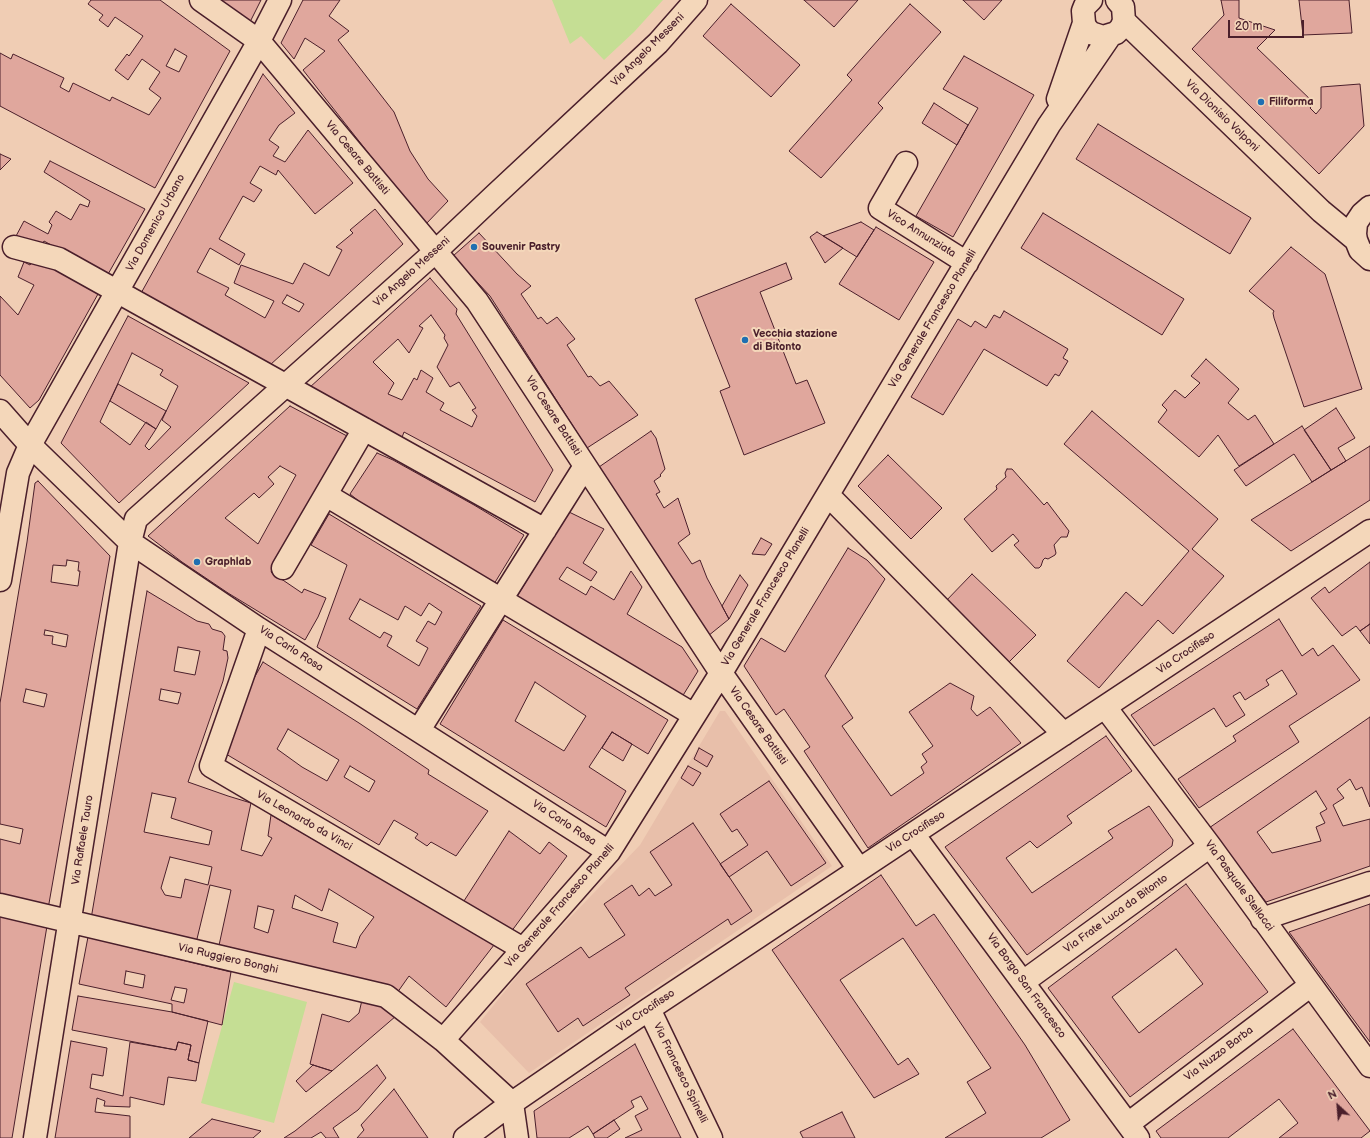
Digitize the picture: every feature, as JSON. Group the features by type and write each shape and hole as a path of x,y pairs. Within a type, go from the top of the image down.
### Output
{"street":[{"name":"Via Cesare Battisti","path":"201,0 259,41 477,301 721,673 859,869"},
{"name":"Via Domenico Urbano","path":"0,580 18,473 30,445 259,41 280,0"},
{"name":"Via Angelo Messeni","path":"130,542 136,519 436,251 658,43 696,0"},
{"name":"Via Generale Francesco Planelli","path":"1049,124 1084,22 1083,11 1089,0"},
{"path":"1084,22 1086,28 1091,33 1103,37 1117,29 1123,7 1116,0"},
{"name":"Via Generale Francesco Planelli","path":"443,1040 609,852 721,673 1049,124 1117,29"},
{"name":"Via Dionisio Volponi","path":"1117,29 1321,211 1356,240 1360,250 1369,260"},
{"name":"Vico Annunziata","path":"906,163 880,208 967,263"},
{"path":"1321,211 1341,214 1355,212 1370,207"},
{"path":"1356,240 1356,224 1362,214 1370,207"},
{"path":"14,247 58,259 545,530"},
{"name":"Via Carlo Rosa","path":"0,411 30,445 130,542 259,629 609,852"},
{"path":"283,568 364,429"},
{"path":"419,730 585,466"},
{"path":"326,494 694,715"},
{"path":"828,495 1064,734"},
{"name":"Via Crocifisso","path":"465,1138 512,1103 649,1009 1370,531"},
{"name":"Via Raffaele Tauro","path":"35,1138 130,542"},
{"name":"Via Leonardo da Vinci","path":"259,629 211,766 523,949"},
{"name":"Via Pasquale Stellacci","path":"1105,707 1210,846 1370,1066"},
{"name":"Via Borgo San Francesco","path":"914,834 1133,1131"},
{"name":"Via Frate Luca da Bitonto","path":"1023,982 1210,846"},
{"path":"1262,919 1370,883"},
{"name":"Via Ruggiero Bonghi","path":"0,905 386,996 443,1040 512,1103"},
{"name":"Via Nuzzo Barba","path":"1133,1131 1311,985"},
{"name":"Via Francesco Spinelli","path":"649,1009 711,1138"},
{"path":"512,1103 516,1138"}],"shaded area":[{"path":"720,711 725,711 832,866 529,1073 480,1022 535,954 640,845"}],"green space":[{"path":"552,0 663,0 634,32 604,60 581,36 570,44"},
{"path":"234,982 307,1002 274,1123 201,1103"}],"building":[{"path":"91,0 160,0 230,51 155,188 0,106 0,53 11,59 13,54 64,78 60,87 69,92 73,83 110,101 112,97 149,115 161,98 149,89 160,72 142,59 128,80 115,70 127,54 129,56 143,36 115,17 108,27 99,20 103,15 88,4","holes":["175,49 187,56 179,72 166,66"]},
{"path":"217,0 261,0 249,24"},
{"path":"303,0 340,0 329,16 349,31 338,40 394,112 410,151 428,179 448,201 425,225 303,70 325,51 305,38 294,59 281,43"},
{"path":"804,0 858,0 834,27"},
{"path":"963,0 1002,0 984,20"},
{"path":"1221,0 1239,0 1239,18 1275,30 1257,48 1314,103 1310,108 1316,114 1321,108 1321,87 1360,84 1364,126 1319,174 1192,49 1224,15"},
{"path":"1299,0 1349,0 1352,33 1303,35"},
{"path":"731,4 800,65 771,97 703,36"},
{"path":"910,4 941,32 878,103 883,108 821,178 789,151 852,80 847,75"},
{"path":"964,56 1034,95 953,237 916,216 978,108 943,89"},
{"path":"263,74 295,113 279,125 269,140 279,147 273,156 285,162 308,130 353,183 315,214 278,170 276,175 260,166 250,183 262,190 254,202 243,196 219,239 245,254 239,265 210,248 197,272 229,288 225,295 265,318 274,301 234,283 241,265 293,284 304,263 329,276 342,250 336,247 353,233 350,230 375,209 403,244 270,365 140,295","holes":["287,295 304,304 299,312 282,303"]},
{"path":"934,103 968,125 957,145 922,123"},
{"path":"1098,124 1251,218 1230,254 1076,159"},
{"path":"0,154 11,159 0,170"},
{"path":"50,161 145,209 107,276 44,241 38,251 15,238 24,221 48,234 52,225 49,222 56,211 71,220 80,204 88,207 90,201 44,172"},
{"path":"1043,213 1184,299 1162,335 1021,248"},
{"path":"861,222 874,230 857,257 823,236"},
{"path":"876,227 934,262 899,320 839,284"},
{"path":"817,232 843,248 825,263 810,237"},
{"path":"479,233 517,274 531,286 521,294 538,319 541,317 547,324 557,317 575,339 567,345 588,377 591,376 600,386 609,381 638,415 587,448 490,296 453,256"},
{"path":"1291,247 1325,274 1362,389 1304,407 1274,318 1274,311 1249,291"},
{"path":"35,258 98,294 39,400 30,408 0,375 0,296 18,315 34,285 18,277 24,262 30,265"},
{"name":"Vecchia stazione di Bitonto","path":"786,263 792,279 760,292 796,384 807,380 825,423 744,455 720,391 730,387 695,299"},
{"path":"430,278 457,309 456,314 553,470 535,502 404,432 401,440 309,388","holes":["431,315 445,335 444,338 448,345 437,367 450,387 459,382 476,408 472,410 477,416 472,427 440,410 444,403 426,392 433,378 421,370 417,380 414,378 402,400 388,394 394,383 373,362 398,339 409,353 423,328 419,326"]},
{"path":"1004,311 1068,349 1063,358 1068,361 1059,376 1055,374 1047,386 984,349 943,415 911,397 958,319 971,327 975,321 986,328 994,315 1000,318"},
{"path":"128,316 249,383 119,503 61,443","holes":["132,353 163,370 160,375 178,386 162,420 171,427 149,450 145,446 156,429 146,422 130,445 100,422"]},
{"path":"1206,359 1239,389 1228,403 1248,420 1255,415 1274,444 1239,466 1218,435 1199,457 1158,422 1167,410 1162,405 1175,390 1185,398 1200,383 1191,376"},
{"path":"118,384 166,411 156,429 110,401"},
{"path":"290,406 347,436 271,572 302,593 304,589 326,598 318,617 305,640 228,593 182,562 148,536","holes":["280,466 296,475 258,544 225,518 254,493 259,498 274,484 268,477"]},
{"path":"1336,408 1355,438 1338,448 1346,461 1331,470 1304,430"},
{"path":"1092,411 1218,519 1192,549 1224,576 1173,634 1158,620 1099,688 1067,661 1126,592 1142,606 1189,551 1064,444"},
{"path":"1302,426 1331,470 1312,482 1294,454 1246,486 1234,470"},
{"path":"651,431 656,438 665,469 660,475 661,476 654,481 660,492 656,494 664,508 678,498 690,534 678,543 692,564 700,560 707,578 729,619 708,636 599,467"},
{"path":"1370,446 1370,500 1291,551 1251,520"},
{"path":"377,453 393,460 474,505 524,535 494,584 365,506 350,494"},
{"path":"888,455 942,508 911,539 858,486"},
{"path":"1007,469 1012,469 1044,505 1047,502 1069,531 1067,537 1061,537 1054,545 1055,555 1048,559 1045,558 1039,568 1035,568 1014,545 1019,541 1013,534 992,552 964,519 997,489 996,486 1006,477 1005,473"},
{"path":"38,481 110,556 48,909 0,897 0,839 20,844 23,829 0,824 0,703 27,542 35,483","holes":["67,560 79,562 78,571 80,571 78,586 51,582 53,565 66,566","45,630 68,635 66,647 52,644 53,636 44,635","26,689 47,694 44,707 23,702"]},
{"path":"569,512 604,529 583,563 597,572 591,581 567,567 559,579 586,595 591,586 614,600 631,571 642,587 627,614 682,647 698,671 682,697 516,598"},
{"path":"329,514 481,606 417,709 317,647 347,565 311,545","holes":["360,599 398,620 405,606 421,616 429,603 442,612 435,625 428,621 416,641 428,648 419,666 387,646 392,636 384,632 380,638 349,619"]},
{"path":"761,538 772,544 765,555 752,554"},
{"path":"848,548 867,560 885,579 825,676 853,718 842,726 891,796 924,773 921,767 927,762 922,754 933,746 909,712 950,683 974,696 971,709 977,716 990,707 1021,743 868,848 804,751 810,747 784,709 776,715 744,666 761,638 785,652"},
{"path":"1370,562 1370,624 1360,631 1356,626 1342,636 1311,598 1325,587 1329,593"},
{"path":"972,574 1036,635 1006,665 943,604"},
{"path":"740,575 748,585 729,619 722,606"},
{"path":"147,591 197,621 209,624 212,629 222,632 225,636 223,650 227,651 228,658 223,681 188,782 251,803 241,850 262,856 272,838 268,836 271,815 342,856 384,878 494,945 446,1007 409,976 397,993 218,950 231,890 210,885 196,943 91,919","holes":["178,647 200,651 195,675 174,671","161,689 181,693 178,704 159,700","152,793 176,798 171,818 212,831 209,845 144,832","170,857 212,867 208,885 185,879 181,898 165,895 161,888","329,889 374,917 360,936 356,948 333,942 338,923 292,908 295,895 322,911","258,906 274,910 268,933 254,928"]},
{"path":"1279,619 1302,656 1313,648 1318,656 1333,645 1360,680 1289,726 1299,742 1199,808 1178,779 1236,741 1233,736 1297,694 1282,670 1266,680 1269,685 1245,700 1240,692 1233,696 1245,715 1226,727 1214,708 1154,746 1131,715"},
{"path":"503,620 668,720 648,754 612,732 589,767 626,791 606,827 440,724","holes":["535,682 586,716 564,751 515,721"]},
{"path":"1370,624 1370,644 1360,631"},
{"path":"263,662 359,723 429,770 428,774 488,811 456,856 431,842 427,846 415,838 418,834 394,820 379,845 226,754 253,680","holes":["288,729 339,760 327,781 302,767 277,749","350,766 375,781 369,792 344,777"]},
{"path":"1370,717 1370,807 1362,787 1356,790 1350,779 1337,789 1344,798 1333,805 1343,826 1370,819 1370,866 1266,902 1209,828","holes":["1316,791 1327,809 1320,813 1325,823 1316,827 1321,841 1272,853 1257,832"]},
{"path":"612,732 632,744 623,761 602,748"},
{"path":"1106,736 1132,771 1067,816 1072,823 1037,848 1030,841 1006,858 1032,893 1113,838 1108,831 1149,806 1173,840 1172,846 1027,955 945,847"},
{"path":"699,748 713,756 707,767 694,759"},
{"path":"688,766 701,773 693,786 681,778"},
{"path":"769,781 826,863 791,886 767,851 729,877 720,864 748,845 737,829 732,832 720,814"},
{"path":"693,823 752,911 731,925 728,919 625,988 630,995 583,1026 578,1018 558,1032 526,984 581,947 589,958 625,935 604,904 632,885 639,896 649,888 655,896 672,885 650,852"},
{"path":"509,831 540,854 549,842 567,856 508,936 462,904"},
{"path":"881,875 916,926 934,914 1025,1045 1070,1120 1041,1138 945,1138 986,1113 967,1082 991,1068 903,938 840,980 898,1065 908,1058 919,1074 874,1098 772,950"},
{"path":"1186,884 1268,992 1130,1097 1048,988","holes":["1176,949 1203,984 1139,1033 1112,997"]},
{"path":"1370,904 1370,1042 1289,932"},
{"path":"0,915 47,926 12,1138 0,1138"},
{"path":"88,937 231,972 222,1025 172,1012 172,1004 79,984","holes":["126,971 145,975 143,988 124,984","175,987 187,989 184,1003 171,1000"]},
{"path":"78,996 172,1012 208,1021 199,1063 188,1060 191,1045 178,1042 176,1050 72,1030"},
{"path":"362,1000 387,1006 396,1016 332,1071 310,1064 322,1014 349,1022 359,1013"},
{"path":"1293,1029 1370,1131 1361,1138 1279,1138 1298,1123 1279,1099 1228,1138 1161,1138 1156,1131"},
{"path":"71,1041 107,1048 103,1076 92,1074 90,1088 123,1096 130,1042 176,1050 178,1042 191,1045 188,1060 199,1063 196,1081 168,1077 164,1105 130,1097 130,1107 104,1106 105,1101 97,1098 95,1112 130,1116 130,1138 55,1138"},
{"path":"635,1044 681,1138 625,1138 642,1130 635,1116 648,1109 641,1096 631,1101 634,1107 593,1134 588,1126 569,1138 537,1138 534,1111"},
{"path":"313,1065 332,1071 306,1092 296,1081"},
{"path":"377,1065 386,1078 358,1110 333,1128 339,1138 326,1138 321,1132 311,1138 284,1138 295,1131"},
{"path":"394,1089 428,1138 357,1138 364,1130 361,1125"},
{"path":"842,1112 855,1138 803,1138 800,1132"},
{"path":"212,1119 261,1131 253,1138 189,1138"},
{"path":"614,1120 620,1129 607,1138 595,1138 593,1134"}],"place":[{"name":"Filiforma","path":"1261,102"},
{"name":"Souvenir Pastry","path":"474,247"},
{"name":"Vecchia stazione di Bitonto","path":"745,340"},
{"name":"Graphlab","path":"197,562"}]}
